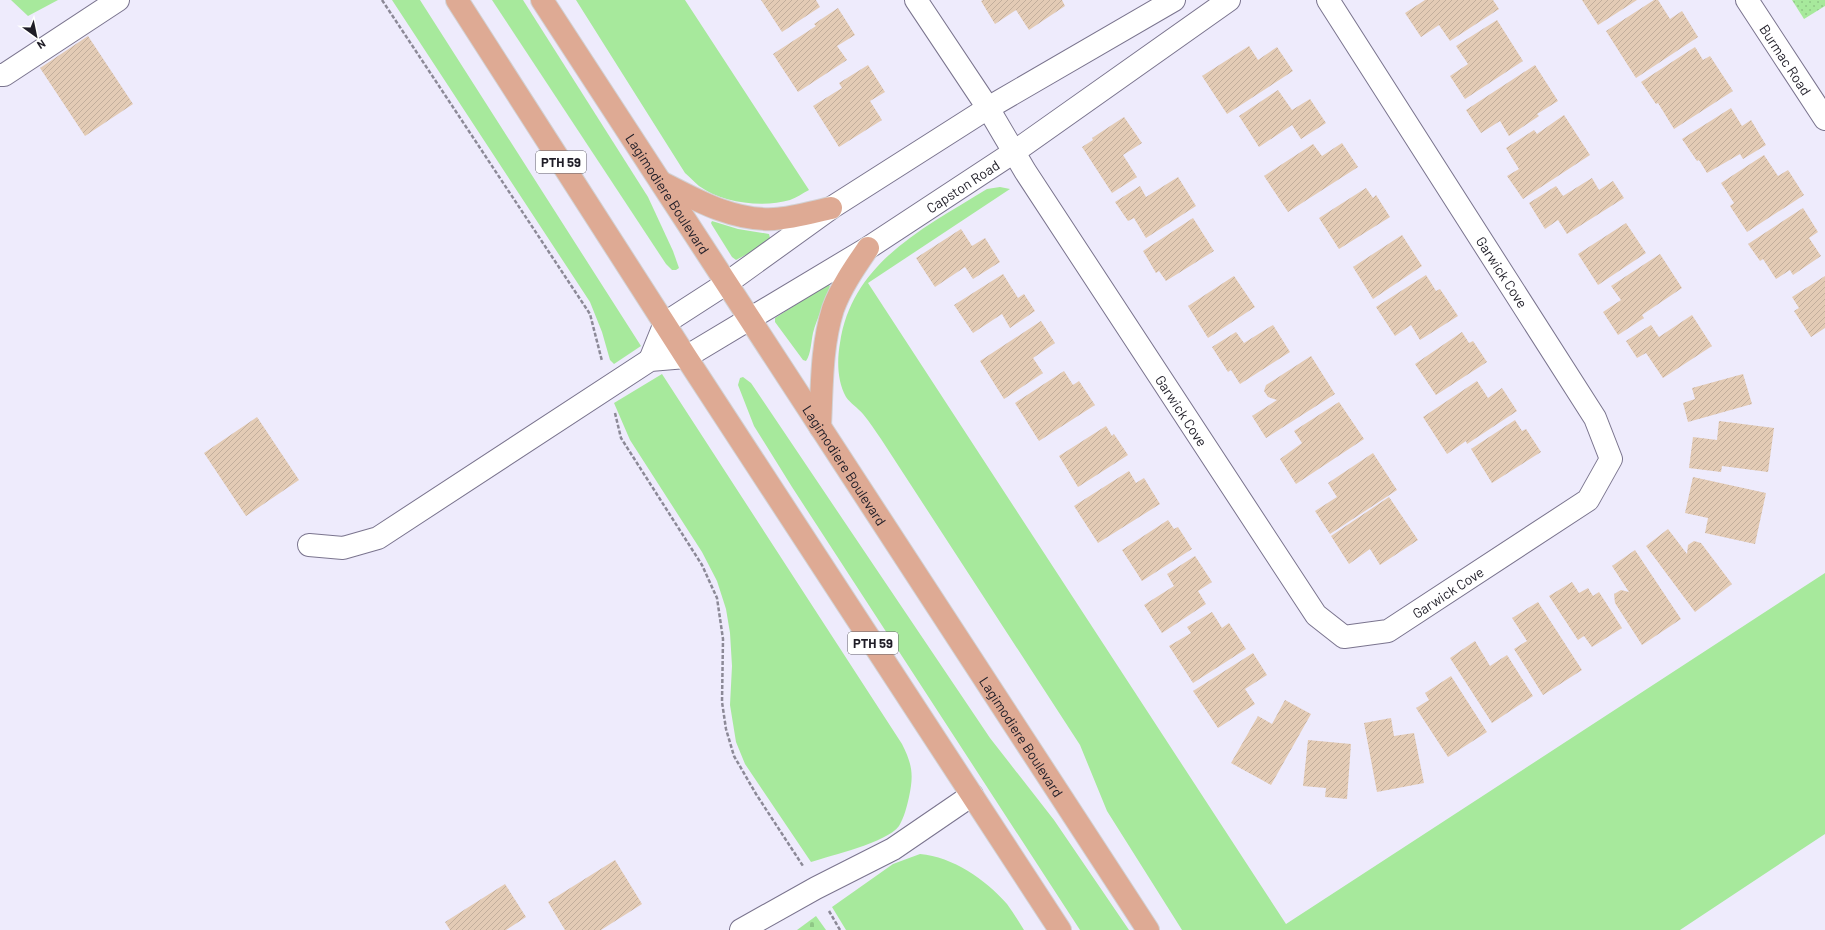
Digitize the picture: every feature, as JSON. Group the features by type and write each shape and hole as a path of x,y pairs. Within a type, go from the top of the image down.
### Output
{"main road":[{"name":"PTH 59","path":"457,0 686,357 1060,930"},
{"name":"Lagimodiere Boulevard","path":"542,0 1148,930"},
{"path":"659,180 695,200 734,215 774,219 831,208"},
{"path":"820,427 825,342 834,308 847,279 868,248"}],"street":[{"path":"0,75 4,75 118,0"},
{"name":"Garwick Cove","path":"916,0 988,108 1014,152 1316,615 1344,637 1388,631 1588,500 1611,459 1595,418 1328,0"},
{"path":"650,360 665,323 727,283 831,208 988,108 1174,0"},
{"name":"Capston Road","path":"686,357 868,248 1014,152 1229,0"},
{"name":"Burmac Road","path":"1747,0 1825,119"},
{"path":"309,546 343,548 378,538 650,360 686,357"},
{"path":"741,930 816,888 893,849 972,795"}],"path":[{"path":"382,0 590,314 621,438 702,566 717,598 723,639 722,702 726,729 734,756 756,794 796,852 840,930"}],"green space":[{"path":"11,0 58,0 28,16"},
{"path":"392,0 420,0 641,346 614,364 610,360 602,332 590,302"},
{"path":"492,0 523,0 648,197 673,251 679,268 672,270 666,264"},
{"path":"576,0 685,0 809,190 790,200 767,204 755,204 731,200 708,192 699,186 685,173"},
{"path":"1792,0 1825,0 1825,6 1804,19"},
{"path":"1000,187 1010,189 868,283 1286,924 1825,573 1825,834 1680,930 1182,930 1107,811 1080,745 881,439 866,417 846,397 839,377 839,350 847,315 859,290 875,269 894,250 939,218 987,189"},
{"path":"712,221 738,229 769,234 770,238 753,251 736,260 732,257 712,225"},
{"path":"828,284 830,286 813,333 810,351 806,361 803,360 775,322 775,318"},
{"path":"662,374 902,744 910,763 912,775 911,789 904,816 899,826 883,838 858,848 811,862 745,764 736,742 730,705 732,666 730,633 726,609 717,581 702,552 630,440 614,403"},
{"path":"743,377 751,383 990,738 1054,820 1129,930 1080,930 792,487 754,426 738,385 740,378"},
{"path":"920,854 944,860 979,878 1007,904 1024,930 846,930 832,907 893,864"},
{"path":"816,916 826,930 797,930"}],"building":[{"path":"761,0 816,0 820,7 782,32"},
{"path":"1062,0 1065,6 1029,30 1016,10 995,24 981,1"},
{"path":"1425,0 1493,0 1499,9 1450,41 1439,25 1421,37 1405,13"},
{"path":"1582,0 1637,0 1598,25"},
{"path":"1654,0 1658,0 1670,19 1682,11 1698,37 1636,78 1606,31"},
{"path":"838,8 855,35 837,46 847,60 798,92 773,54 816,26 814,24"},
{"path":"1497,20 1523,61 1465,99 1450,76 1468,64 1456,46"},
{"path":"88,36 133,104 85,136 40,68"},
{"path":"1249,46 1258,60 1277,47 1293,71 1227,114 1202,76"},
{"path":"1695,47 1703,60 1710,56 1733,91 1674,129 1658,103 1656,104 1641,82"},
{"path":"868,65 885,92 870,101 882,120 839,147 813,106 842,88 839,83"},
{"path":"1535,65 1558,101 1537,114 1539,116 1509,136 1500,121 1481,133 1466,110"},
{"path":"1278,90 1292,110 1310,99 1326,123 1301,139 1292,125 1259,147 1239,116"},
{"path":"1731,108 1742,126 1751,120 1766,145 1743,159 1740,154 1707,173 1699,160 1697,161 1682,139"},
{"path":"1564,115 1590,155 1523,199 1507,176 1519,169 1506,148 1534,130 1537,134"},
{"path":"1124,117 1142,143 1123,155 1137,177 1112,193 1082,147 1093,140 1092,138"},
{"path":"1342,143 1358,167 1288,212 1264,176 1313,144 1322,156"},
{"path":"1764,155 1778,176 1788,170 1804,195 1747,232 1730,206 1734,203 1721,183"},
{"path":"1178,177 1196,206 1146,238 1134,218 1128,221 1115,202 1140,186 1146,197"},
{"path":"1592,178 1599,190 1613,181 1624,198 1567,234 1558,220 1545,229 1529,203 1556,186 1563,196"},
{"path":"1366,188 1373,198 1376,195 1390,217 1339,249 1319,218"},
{"path":"1803,208 1818,232 1809,238 1821,256 1793,275 1790,270 1776,279 1763,259 1760,261 1748,244"},
{"path":"1193,218 1214,251 1166,281 1159,271 1156,273 1143,251"},
{"path":"1626,223 1646,253 1598,285 1578,254"},
{"path":"961,229 972,246 985,238 1000,262 973,279 965,267 935,287 916,258"},
{"path":"1402,235 1422,266 1373,299 1353,267"},
{"path":"1660,254 1682,288 1642,315 1644,318 1618,335 1603,312 1621,300 1611,286"},
{"path":"1003,274 1018,298 1024,294 1035,311 1010,328 1002,314 973,333 954,305"},
{"path":"1426,275 1436,291 1440,289 1458,316 1420,340 1411,325 1395,336 1376,307"},
{"path":"1234,276 1255,307 1208,338 1188,306"},
{"path":"1825,276 1825,328 1811,337 1794,311 1799,308 1792,297"},
{"path":"1692,315 1712,346 1663,378 1646,353 1637,358 1626,341 1651,325 1659,337"},
{"path":"1041,321 1055,343 1033,358 1043,373 1004,399 980,361"},
{"path":"1273,325 1290,352 1240,384 1231,370 1228,372 1212,347 1236,332 1244,343"},
{"path":"1462,332 1469,343 1473,341 1487,362 1436,395 1415,364"},
{"path":"1311,356 1335,394 1266,438 1252,416 1277,400 1268,397 1264,391 1266,385"},
{"path":"1064,371 1073,385 1079,381 1095,405 1039,441 1015,403"},
{"path":"1743,374 1752,404 1688,422 1683,403 1695,399 1692,388"},
{"path":"1477,381 1488,398 1502,388 1517,411 1467,444 1466,441 1447,454 1423,417"},
{"path":"1339,402 1364,439 1296,484 1280,459 1302,443 1294,431"},
{"path":"257,417 299,480 246,516 204,453"},
{"path":"1515,420 1522,431 1526,429 1541,452 1492,483 1471,449"},
{"path":"1719,421 1774,428 1768,472 1722,466 1721,472 1689,468 1693,437 1717,440"},
{"path":"1106,426 1112,436 1114,434 1128,455 1078,487 1059,456"},
{"path":"1373,453 1397,490 1330,534 1315,511 1337,497 1328,483"},
{"path":"1129,471 1136,483 1144,478 1160,504 1098,543 1074,506"},
{"path":"1693,477 1766,493 1755,544 1705,533 1708,518 1685,513"},
{"path":"1389,497 1418,540 1380,565 1370,549 1349,564 1331,536"},
{"path":"1168,520 1174,529 1178,527 1192,549 1142,581 1122,550"},
{"path":"1668,529 1687,554 1688,545 1694,541 1701,543 1732,584 1695,612 1646,546"},
{"path":"1635,550 1681,619 1642,645 1615,603 1614,594 1621,590 1629,592 1612,566"},
{"path":"1195,556 1212,582 1198,591 1206,604 1162,633 1144,605 1174,586 1167,574"},
{"path":"1572,582 1579,593 1588,588 1593,596 1599,592 1622,628 1592,647 1584,636 1578,640 1549,596"},
{"path":"1538,602 1582,670 1543,695 1514,649 1527,641 1512,618"},
{"path":"1212,612 1222,628 1229,623 1246,649 1193,683 1169,646 1191,633 1187,627"},
{"path":"1475,641 1490,666 1507,655 1533,696 1492,723 1450,658"},
{"path":"1253,653 1267,675 1245,689 1255,704 1218,728 1193,691"},
{"path":"1451,676 1487,732 1448,757 1416,708 1429,700 1425,693"},
{"path":"1285,700 1311,714 1271,785 1231,763 1258,716 1272,724"},
{"path":"1391,718 1394,736 1414,733 1424,783 1377,792 1364,723"},
{"path":"1308,740 1351,744 1347,799 1325,797 1326,788 1303,786"},
{"path":"615,860 642,904 601,930 565,930 548,902"},
{"path":"505,884 526,917 506,930 450,930 445,922"}]}
